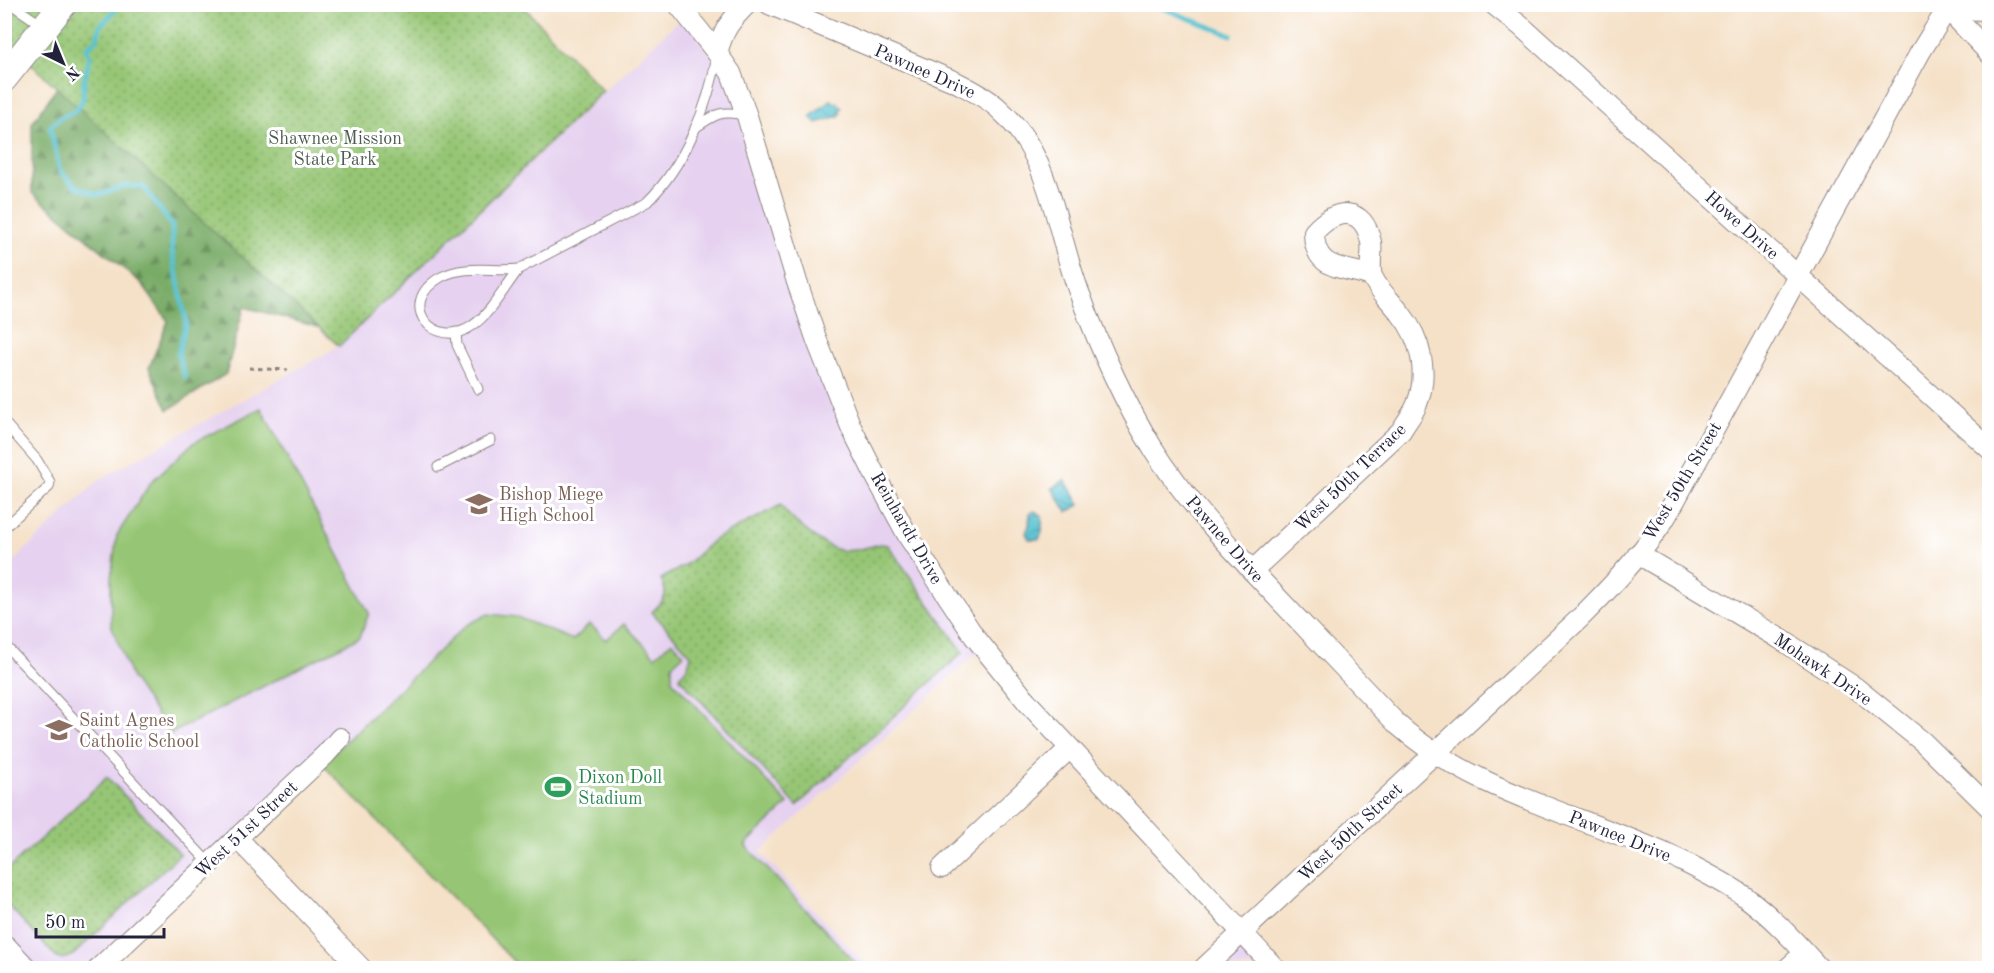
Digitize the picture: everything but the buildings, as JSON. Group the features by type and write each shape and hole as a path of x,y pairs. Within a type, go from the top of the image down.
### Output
{"main road":[{"path":"4,78 63,4"},
{"path":"4,949 22,969"}],"street":[{"name":"Reinhardt Drive","path":"678,4 731,73 747,116 817,341 851,427 908,536 974,636 1028,703 1275,969"},
{"path":"717,53 723,33 747,4"},
{"name":"Pawnee Drive","path":"768,4 956,82 983,97 1012,122 1036,156 1051,197 1076,284 1098,343 1122,394 1153,447 1175,481 1207,521 1398,724 1435,753 1468,774 1684,862 1744,896 1779,927 1819,969"},
{"name":"Howe Drive","path":"1493,4 1522,27 1989,448"},
{"path":"1945,7 1989,10"},
{"path":"1945,7 1989,54"},
{"name":"West 50th Street","path":"1204,969 1595,603 1638,554 1660,525 1945,7"},
{"name":"West 50th Terrace","path":"1252,571 1401,431 1417,405 1423,383 1423,359 1413,330 1371,276"},
{"name":"Mohawk Drive","path":"1638,554 1782,640 1856,688 1923,742 1989,808"},
{"name":"West 51st Street","path":"99,969 325,755 340,738"},
{"path":"942,868 1069,749"},
{"path":"237,838 361,969"},
{"path":"1788,969 1805,953"}],"lane":[{"path":"11,4 45,27"},
{"path":"519,269 483,317 470,327 447,333 432,329 424,322 419,312 421,297 430,285 443,276 459,271 519,269 647,202 673,173 713,80 717,53"},
{"path":"694,128 714,115 732,112 747,116"},
{"path":"456,332 457,345 478,389"},
{"path":"4,422 49,477 49,487 4,528"},
{"path":"438,468 491,440"},
{"path":"4,644 210,864"}],"path":[{"path":"249,368 288,370"}],"shaded area":[{"name":"Bishop Miege High School","path":"683,16 727,78 821,362 979,651 760,852 869,968 520,968 316,757 85,968 37,968 5,932 5,569 99,480 339,346"},
{"path":"1243,942 1268,968 1215,968"}],"green space":[{"name":"Shawnee Mission State Park","path":"4,5 522,5 603,91 339,346 5,40"},
{"path":"73,65 318,327 244,307 226,374 168,410 149,368 168,321 141,283 32,193 32,123"},
{"path":"261,408 369,613 360,637 170,734 132,679 111,624 111,578 117,535 151,482 193,443"},
{"path":"781,505 816,538 839,550 849,551 881,544 888,545 963,652 797,806 680,678 688,666 691,655 652,612 664,597 665,590 661,579 687,564 713,540"},
{"name":"Dixon Doll Stadium","path":"488,614 517,617 573,640 590,624 606,640 624,624 655,656 672,641 684,654 672,665 672,680 788,804 745,845 858,965 854,968 520,968 322,764 465,626"},
{"path":"107,777 180,854 72,956 57,958 5,902 5,872"}],"water":[{"path":"831,100 834,103 837,102 842,108 839,110 841,113 839,116 817,123 810,117"},
{"path":"1065,480 1080,505 1067,512 1052,488"},
{"path":"1035,511 1042,516 1042,532 1039,539 1029,539 1026,533 1030,513"}],"waterway":[{"path":"121,4 100,26 97,39 86,49 90,56 84,81 83,100 75,111 60,118 50,127 60,171 75,186 98,195 125,186 144,187 172,226 172,251 186,322 178,354 185,377"},
{"path":"1152,4 1231,35"}],"place":[{"name":"Bishop Miege High School","path":"479,504"},
{"name":"Saint Agnes Catholic School","path":"59,730"},
{"name":"Dixon Doll Stadium","path":"558,787"}]}
